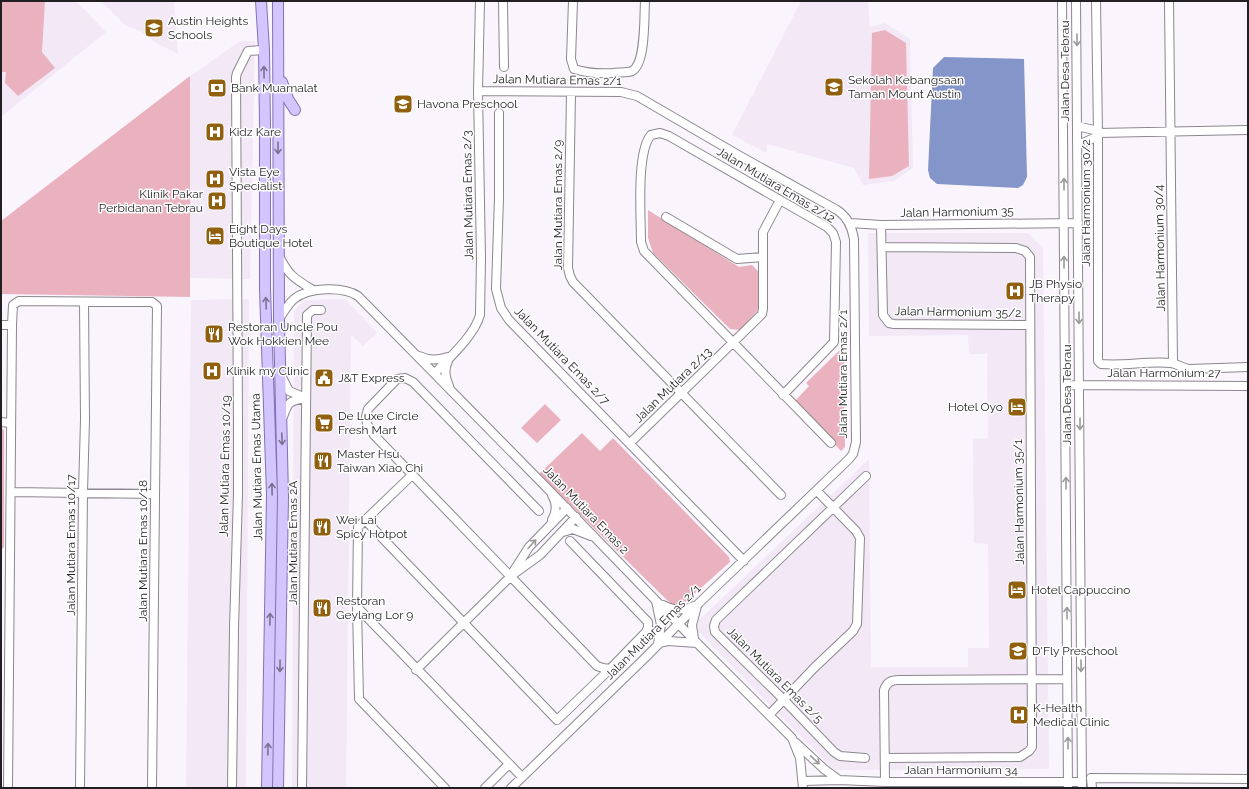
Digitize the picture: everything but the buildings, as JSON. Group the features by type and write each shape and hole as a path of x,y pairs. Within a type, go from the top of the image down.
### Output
{"main road":[{"name":"Jalan Mutiara Emas Utama","path":"261,1 264,50 266,289 272,495 267,788"},
{"name":"Jalan Mutiara Emas Utama","path":"278,1 278,256 284,496 279,786"},
{"path":"279,69 285,93 290,104 295,110"},
{"path":"265,125 272,113 279,109"}],"street":[{"name":"Jalan Mutiara Emas 2/3","path":"435,373 472,331 478,323 480,316 481,258 478,92 480,1"},
{"path":"503,1 504,67"},
{"path":"573,1 571,59 574,69 585,72 608,73 632,71 639,64 642,53 645,1"},
{"name":"Jalan Desa Tebrau","path":"1062,1 1068,785"},
{"name":"Jalan Desa Tebrau","path":"1076,1 1082,785"},
{"path":"1078,145 1094,138 1098,133 1096,1"},
{"name":"Jalan Harmonium 30/4","path":"1169,1 1173,363"},
{"name":"Jalan Mutiara Emas 10/19","path":"232,788 238,428 236,77 248,51 264,50"},
{"name":"Jalan Mutiara Emas 2/1","path":"478,92 621,92 644,99 740,156 842,213 850,223 854,240 856,442 853,454 817,491 698,604 511,788"},
{"name":"Jalan Mutiara Emas 2/9","path":"571,92 568,268 573,282 781,495"},
{"name":"Jalan Mutiara Emas 2/7","path":"499,113 496,289 499,302 509,320 744,561"},
{"path":"1077,126 1094,130 1098,133 1248,130"},
{"name":"Jalan Mutiara Emas 2/12","path":"733,343 647,256 642,248 642,163 645,147 651,135 656,133 665,134 827,227 833,233 836,242 834,342 783,394"},
{"name":"Jalan Harmonium 30/2","path":"1098,133 1098,361 1101,364 1111,365 1126,363 1173,363 1189,369 1248,367"},
{"name":"Jalan Mutiara 2/13","path":"630,443 763,313 763,232 780,200"},
{"path":"666,217 737,259 763,257"},
{"name":"Jalan Harmonium 35","path":"850,223 1078,223"},
{"name":"Jalan Harmonium 35/2","path":"880,224 882,247 883,315 889,323 1030,325"},
{"name":"Jalan Harmonium 35/1","path":"882,247 1016,248 1025,251 1030,257 1030,452 1033,678 1032,747 1025,755 1020,757 885,758"},
{"path":"278,256 289,274 313,290"},
{"name":"Jalan Mutiara Emas 2","path":"279,319 294,299 313,290 343,290 353,293 451,389 678,624 792,738 800,758 804,785"},
{"path":"8,788 4,748 10,556 10,422 13,305 18,302 84,302"},
{"name":"Jalan Mutiara Emas 10/18","path":"84,302 152,302 157,306 152,788"},
{"name":"Jalan Mutiara Emas 10/17","path":"80,788 85,420 84,302"},
{"name":"Jalan Mutiara Emas 2A","path":"302,788 306,319 307,315 312,310 322,310"},
{"path":"1,325 12,325"},
{"path":"733,343 831,443"},
{"path":"415,353 429,359 437,360 450,357"},
{"path":"450,357 445,368 445,373 451,389"},
{"path":"280,372 289,391 306,398"},
{"path":"539,511 414,382 406,378 397,379 368,410 366,416 367,424 374,435 597,666 610,669"},
{"name":"Jalan Harmonium 27","path":"1065,385 1248,386"},
{"path":"282,423 288,404 293,401 306,398"},
{"path":"1,422 10,422"},
{"path":"412,475 358,526 357,607 359,699 445,788"},
{"path":"834,508 866,476"},
{"path":"544,485 553,497 555,503 555,514 549,526"},
{"path":"769,715 783,699 853,631 857,624 860,538 856,531 817,491"},
{"path":"11,492 155,494"},
{"path":"510,576 529,547 567,508"},
{"name":"Jalan Mutiara Emas 2/5","path":"834,508 716,620 715,632 836,753 843,756 865,758"},
{"path":"416,670 510,576 540,555 576,517"},
{"path":"365,520 557,720 610,669 646,632 648,627 648,622 570,541"},
{"path":"559,535 567,530 579,530 591,535 602,544"},
{"path":"1,556 10,556"},
{"path":"1066,560 1080,560"},
{"path":"656,600 669,608 677,610 698,604"},
{"path":"656,600 661,625 658,644 668,641 697,643"},
{"path":"697,643 693,638 692,628 698,604"},
{"path":"357,607 508,765 522,777"},
{"path":"885,782 884,690 886,685 890,682 899,680 1033,678 1067,679"},
{"path":"792,738 824,769 840,780"},
{"path":"485,788 508,765"},
{"path":"1092,788 1092,778 1248,779"},
{"name":"Jalan Harmonium 34","path":"804,785 840,780 1082,785"}],"shaded area":[{"path":"1,1 76,1 106,32 1,117"},
{"path":"1,1 45,1 42,52 55,68 18,96 5,83 6,72 1,72"},
{"name":"Austin Heights Schools","path":"101,1 174,1 178,54 153,41 140,31 125,25"},
{"name":"Sekolah Kebangsaan Taman Mount Austin","path":"801,1 868,1 870,27 885,23 910,39 913,168 894,181 863,185 854,168 767,144 767,153 732,135"},
{"path":"885,30 906,43 909,166 892,176 869,179 872,33"},
{"path":"240,41 255,41 250,279 190,278 190,76"},
{"path":"190,76 190,297 2,294 1,310 1,221"},
{"path":"648,210 739,267 752,265 759,272 758,310 740,330 730,329 653,253 648,238"},
{"path":"868,233 1028,233 1043,248 1049,769 835,770 698,631 699,620 869,459 871,667 968,667 968,648 989,648 988,544 974,543 973,439 988,438 987,354 969,354 968,335 869,336"},
{"path":"249,299 246,788 186,788 191,300"},
{"path":"345,299 377,333 363,346 351,335 346,788 292,788 294,311 304,300"},
{"path":"844,346 845,447 841,451 795,401 809,386 806,383"},
{"path":"545,404 561,420 537,443 521,428"},
{"path":"1,428 4,430 4,547 1,550"},
{"path":"582,433 600,451 613,438 729,557 730,562 682,605 671,604 539,474"}],"water":[{"path":"944,57 1024,59 1027,177 1023,185 1018,188 937,184 930,178 928,170 933,68"}],"place":[{"name":"Austin Heights Schools","path":"154,28"},
{"name":"Sekolah Kebangsaan Taman Mount Austin","path":"834,87"},
{"name":"Bank Muamalat","path":"217,88"},
{"name":"Havona Preschool","path":"403,104"},
{"name":"Kidz Kare","path":"215,132"},
{"name":"Vista Eye Specialist","path":"215,179"},
{"name":"Klinik Pakar Perbidanan Tebrau","path":"217,201"},
{"name":"Eight Days Boutique Hotel","path":"215,236"},
{"name":"JB Physio Therapy","path":"1015,291"},
{"name":"Restoran Uncle Pou Wok Hokkien Mee","path":"214,334"},
{"name":"Klinik my Clinic","path":"212,371"},
{"name":"J&T Express","path":"324,378"},
{"name":"Hotel Oyo","path":"1017,407"},
{"name":"De Luxe Circle Fresh Mart","path":"324,423"},
{"name":"Master Hsu Taiwan Xiao Chi","path":"323,461"},
{"name":"Wei Lai Spicy Hotpot","path":"322,527"},
{"name":"Hotel Cappuccino","path":"1017,590"},
{"name":"Restoran Geylang Lor 9","path":"322,608"},
{"name":"D'Fly Preschool","path":"1018,651"},
{"name":"K-Health Medical Clinic","path":"1019,715"}]}
